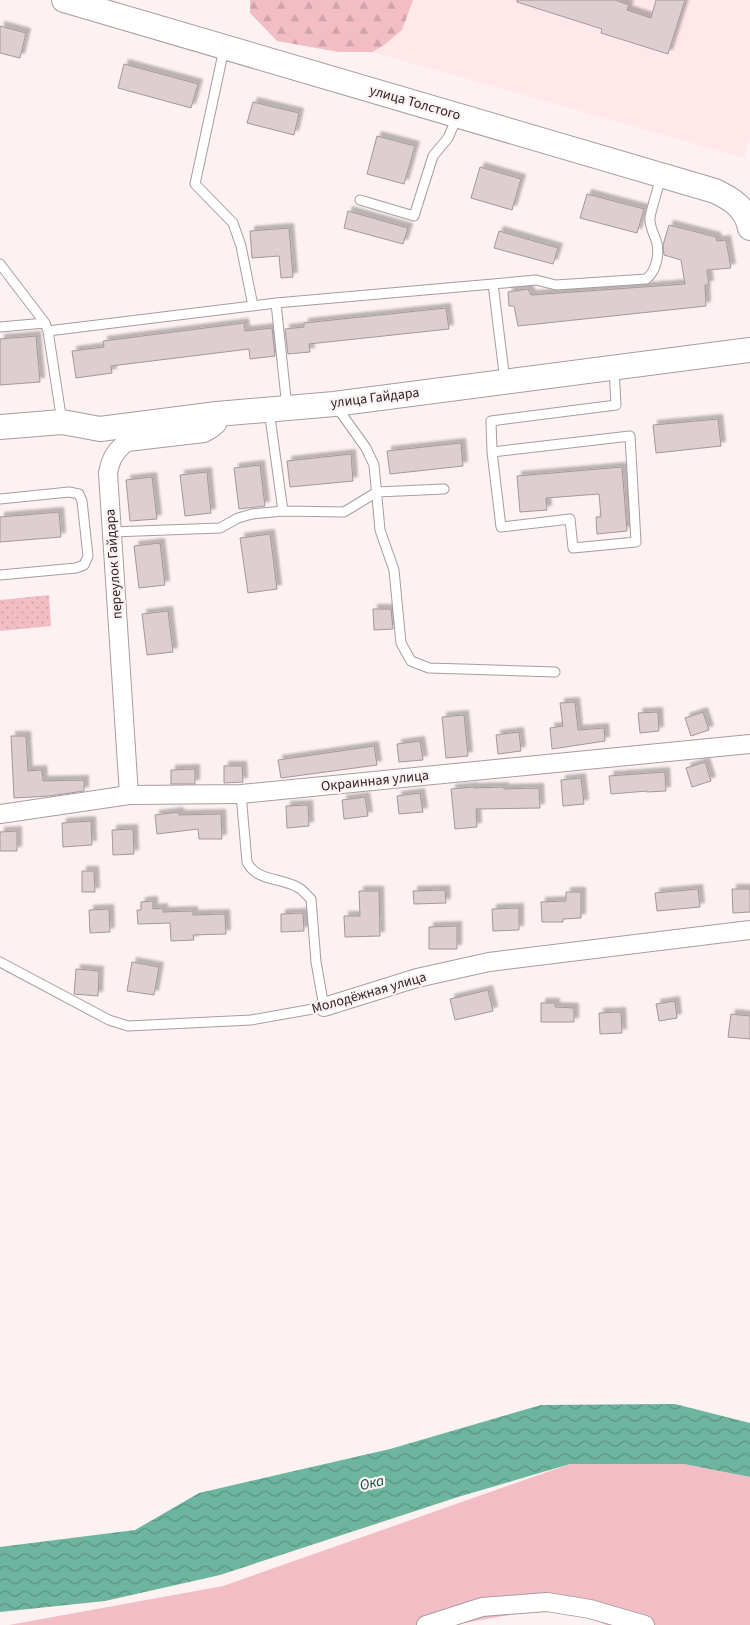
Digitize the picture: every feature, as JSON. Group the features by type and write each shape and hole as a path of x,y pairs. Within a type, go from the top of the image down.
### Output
{"street":[{"name":"улица Толстого","path":"79,2 715,191 729,198 747,213"},
{"name":"улица Гайдара","path":"0,427 62,422 100,429 217,414 334,404 750,350"},
{"name":"переулок Гайдара","path":"129,796 108,473 111,459 117,450 127,442 204,433 211,430 217,424 217,414"},
{"name":"Окраинная улица","path":"0,814 129,796 241,794 750,744"},
{"name":"Молодёжная улица","path":"324,1008 416,978 489,962 750,930"},
{"path":"426,1625 482,1607 547,1602 590,1609 645,1625"}],"lane":[{"path":"224,46 195,184 233,223 241,246 253,306"},
{"path":"360,200 414,216 433,156 448,138 458,115"},
{"path":"0,327 46,327 276,303 536,280 556,285 646,279 654,269 657,251 650,217 662,175"},
{"path":"0,264 46,327 62,422"},
{"path":"493,284 505,382"},
{"path":"276,303 278,409 283,511"},
{"path":"492,452 630,436 636,542 572,548 570,519 501,526 492,452 491,421 616,405 614,367"},
{"path":"334,404 366,448 374,465 380,530 394,570 401,643 411,660 429,668 555,672"},
{"path":"112,532 220,528 238,518 252,514 283,511 344,512 377,492 444,489"},
{"path":"0,499 69,492 79,494 82,501 88,556 84,565 76,568 0,575"},
{"path":"241,794 247,862 251,870 260,875 299,888 311,899 316,962 324,1008"},
{"name":"Молодёжная улица","path":"0,962 109,1020 128,1026 251,1020 324,1008"}],"shaded area":[{"path":"383,0 750,0 750,139 744,158 372,52"}],"green space":[{"path":"250,0 413,0 402,30 383,46 372,52 339,52 277,41 250,13"},
{"path":"49,595 51,626 0,631 0,600"},
{"path":"570,1464 684,1464 750,1477 750,1625 606,1625 570,1604 454,1625 9,1625 223,1586"}],"water":[{"name":"Ока","path":"675,1404 750,1423 750,1477 684,1464 570,1464 458,1497 220,1575 105,1601 0,1612 0,1547 135,1530 199,1493 390,1449 541,1405"}],"building":[{"path":"517,0 615,0 629,5 627,10 651,18 656,0 685,0 668,54 601,33 602,29 517,2"},
{"path":"0,26 26,33 20,58 0,53"},
{"path":"124,64 198,84 191,108 118,88"},
{"path":"253,102 299,113 294,135 247,123"},
{"path":"377,136 415,146 404,184 367,174"},
{"path":"480,167 521,179 512,210 471,198"},
{"path":"587,194 644,209 637,233 580,218"},
{"path":"348,211 408,228 403,244 344,228"},
{"path":"669,225 716,237 717,241 726,240 731,268 707,270 709,285 705,285 706,306 518,326 514,306 509,306 508,292 528,289 531,295 685,284 681,260 664,255 663,245"},
{"path":"289,228 293,277 281,278 279,256 252,258 250,231"},
{"path":"499,231 558,248 553,264 494,248"},
{"path":"446,308 449,329 309,344 310,352 288,354 285,329 304,327 304,323"},
{"path":"244,323 245,331 272,328 275,356 250,359 249,349 111,366 112,373 76,378 72,351 104,347 103,341"},
{"path":"36,336 40,382 0,385 0,339"},
{"path":"718,419 721,446 656,453 653,425"},
{"path":"461,443 463,466 390,474 387,451"},
{"path":"351,454 353,481 290,487 287,461"},
{"path":"260,465 265,506 239,509 234,468"},
{"path":"622,467 627,531 597,534 596,517 601,517 599,494 546,498 547,510 520,512 517,476"},
{"path":"207,472 211,513 185,516 180,475"},
{"path":"152,477 157,519 130,521 126,480"},
{"path":"59,512 61,537 0,542 0,517"},
{"path":"270,534 277,589 248,593 240,538"},
{"path":"160,543 165,585 139,588 134,546"},
{"path":"373,609 391,609 393,629 374,630"},
{"path":"168,611 173,652 147,655 142,614"},
{"path":"575,702 578,730 604,728 605,741 552,749 550,728 563,726 560,703"},
{"path":"658,712 659,731 640,733 638,713"},
{"path":"703,712 709,730 691,736 685,718"},
{"path":"464,715 468,756 446,758 442,717"},
{"path":"519,732 521,751 498,754 496,735"},
{"path":"11,736 26,736 28,771 42,770 43,781 84,780 84,791 14,798"},
{"path":"420,741 423,760 399,762 397,744"},
{"path":"374,746 377,765 281,778 278,760"},
{"path":"705,762 711,781 692,787 686,768"},
{"path":"224,766 242,766 243,782 224,783"},
{"path":"195,769 195,784 171,784 171,770"},
{"path":"665,772 666,791 611,794 609,776"},
{"path":"581,778 584,804 563,806 561,780"},
{"path":"504,787 504,789 539,788 540,808 476,809 477,827 455,829 451,789"},
{"path":"420,793 423,812 399,814 397,796"},
{"path":"365,797 368,816 344,819 342,800"},
{"path":"308,805 309,826 287,828 286,806"},
{"path":"179,812 179,815 221,814 222,839 199,839 198,829 157,834 155,815"},
{"path":"91,821 92,845 63,847 62,823"},
{"path":"133,829 134,854 113,855 112,830"},
{"path":"17,831 17,851 0,851 0,832"},
{"path":"82,871 94,871 95,892 82,892"},
{"path":"698,889 700,907 657,911 655,893"},
{"path":"732,889 750,889 750,912 733,913"},
{"path":"445,890 446,903 414,904 413,891"},
{"path":"359,891 379,891 380,936 345,937 344,916 360,916"},
{"path":"566,892 581,892 581,918 563,919 563,922 542,922 541,902 566,901"},
{"path":"153,901 153,909 163,908 163,912 193,911 193,915 225,914 226,934 193,935 194,940 171,941 170,923 138,924 137,910 141,910 141,902"},
{"path":"519,908 519,930 493,931 492,909"},
{"path":"109,909 110,932 90,933 89,910"},
{"path":"303,913 304,931 281,932 281,914"},
{"path":"457,926 457,949 429,949 429,927"},
{"path":"132,962 159,967 154,995 127,991"},
{"path":"76,969 99,971 98,996 74,994"},
{"path":"488,990 493,1011 455,1020 450,999"},
{"path":"675,1001 677,1018 659,1021 656,1004"},
{"path":"541,1003 555,1003 555,1007 574,1008 574,1022 541,1022"},
{"path":"621,1012 622,1033 600,1034 599,1013"},
{"path":"731,1014 750,1016 750,1039 728,1037"}]}
